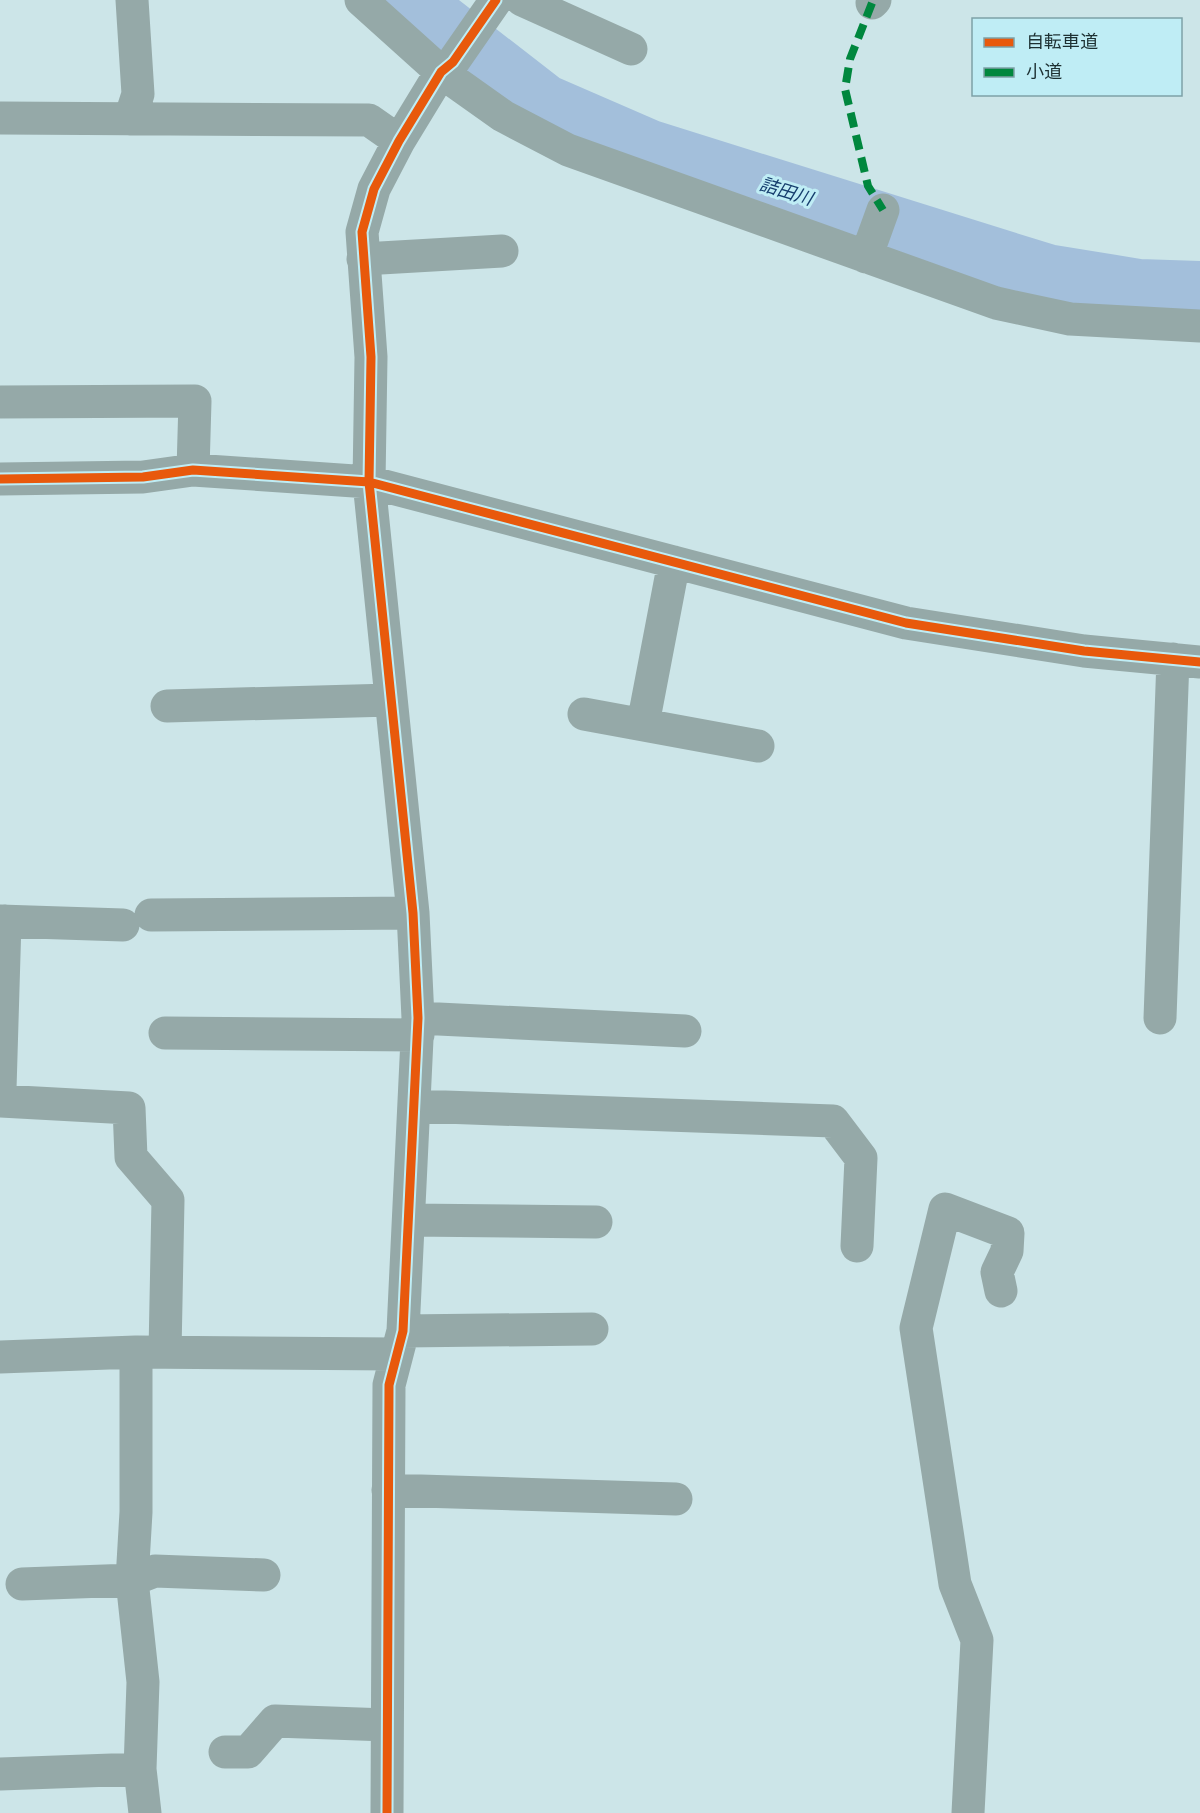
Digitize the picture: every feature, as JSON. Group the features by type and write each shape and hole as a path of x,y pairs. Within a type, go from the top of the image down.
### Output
{"street":[{"path":"130,119 138,94 132,0"},
{"path":"361,0 447,67 503,116 568,150 996,303 1070,319 1200,326"},
{"path":"387,1813 389,1385 400,1343 416,1106 418,1027 412,913 369,482 371,357 362,232 374,189 399,141 447,67 496,0"},
{"path":"522,0 631,49"},
{"path":"0,118 369,120 399,141"},
{"path":"866,257 883,210"},
{"path":"363,259 502,252"},
{"path":"0,402 195,401 193,470"},
{"path":"0,479 143,477 193,470 369,482 906,623 1084,651 1186,661 1160,1018"},
{"path":"643,724 674,562"},
{"path":"167,706 391,700"},
{"path":"584,714 758,746"},
{"path":"0,1089 3,921 412,913"},
{"path":"165,1033 418,1027 685,1031"},
{"path":"0,1101 129,1108 131,1157 168,1200 150,1352 132,1580 143,1682 140,1769 145,1813"},
{"path":"416,1106 833,1121 861,1158 857,1246"},
{"path":"968,1813 977,1640 955,1584 916,1328 945,1209 1008,1233 1007,1251 997,1272 1001,1291"},
{"path":"409,1220 596,1222"},
{"path":"0,1357 400,1343 592,1329"},
{"path":"388,1490 676,1499"},
{"path":"22,1584 132,1580 155,1571 264,1575"},
{"path":"225,1752 248,1752 275,1721 387,1725"},
{"path":"0,1774 140,1769"}],"waterway":[{"name":"詰田川","path":"410,0 544,104 650,150 1047,274 1139,289 1200,291"}],"marked path":[{"path":"872,3 850,59 845,89 868,186 883,210"}],"cycle path":[{"path":"387,1813 389,1385 403,1331 418,1018 413,913 369,482 371,357 362,232 374,189 399,141 441,72 453,62 496,0"},
{"path":"0,479 143,477 193,470 369,482 906,623 1084,651 1200,662"}]}
